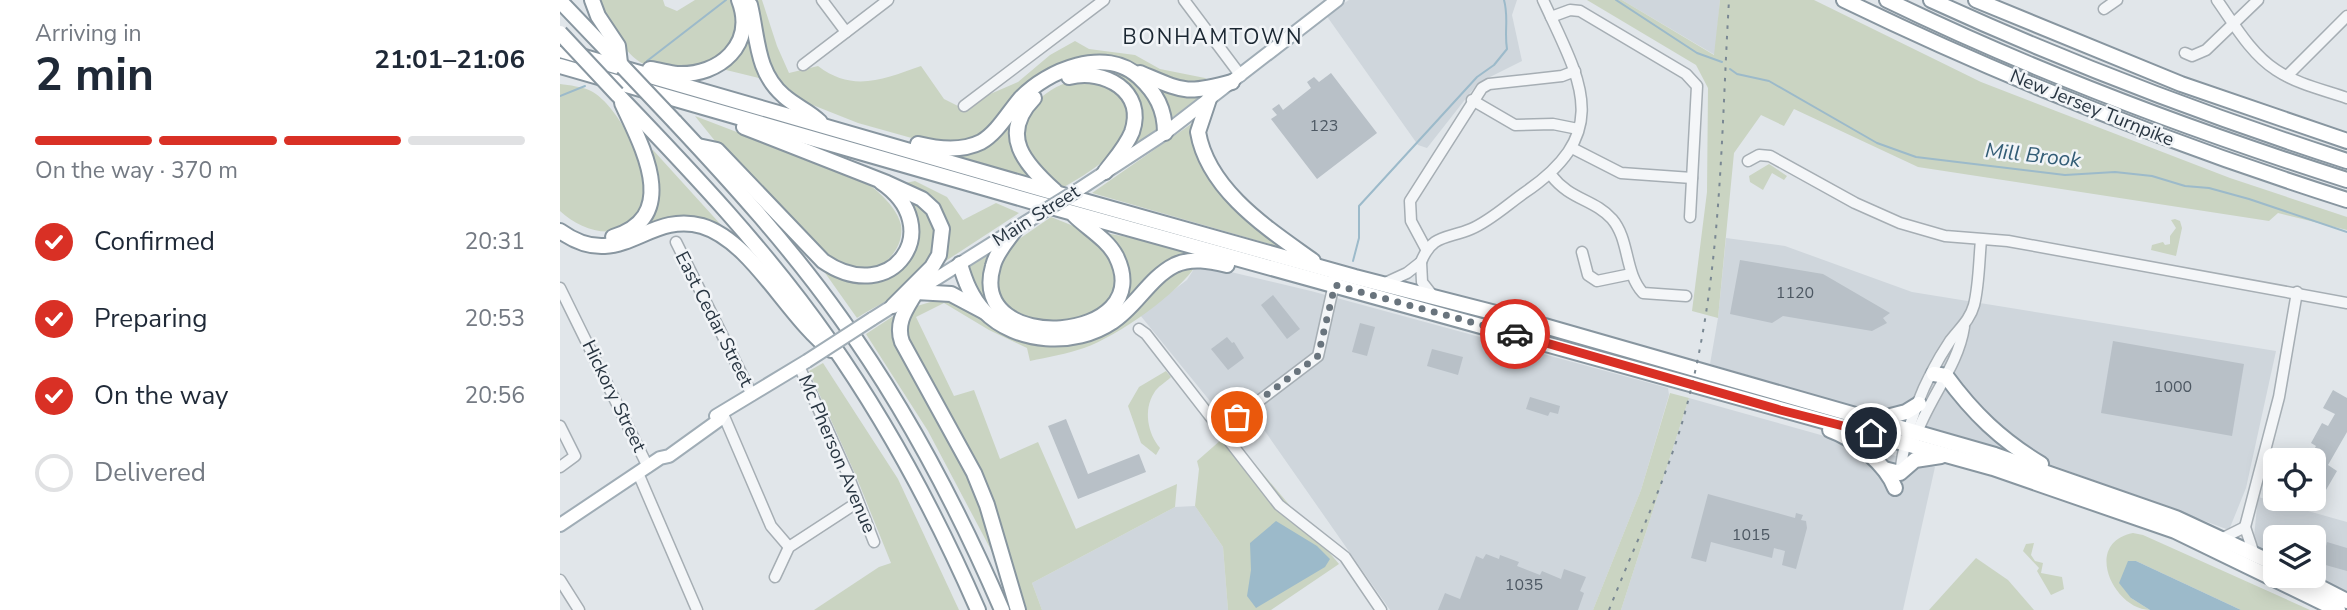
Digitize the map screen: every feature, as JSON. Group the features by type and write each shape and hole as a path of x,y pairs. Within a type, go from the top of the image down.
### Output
{"highway":[{"path":"592,0 598,16 618,46 625,67"},
{"path":"625,67 643,67 676,74 691,73 723,62 735,50 742,34 743,14 739,0"},
{"path":"749,0 760,56 770,81 782,94 826,127"},
{"name":"New Jersey Turnpike","path":"1844,0 1967,57 2092,110 2230,162 2347,200"},
{"name":"New Jersey Turnpike","path":"1887,0 2098,92 2236,143 2347,180"},
{"name":"New Jersey Turnpike","path":"1931,0 2106,75 2235,123 2347,160"},
{"path":"1976,0 2181,84 2347,141"},
{"path":"560,1 698,146 787,248 861,348 940,481 1002,610"},
{"path":"560,33 740,226 840,356 924,496 978,610"},
{"path":"560,50 1326,269 1527,321 1870,421 1950,455 2108,506 2175,531 2338,610"},
{"path":"868,139 882,135 934,148 968,147 985,139 1027,93 1049,76 1104,61 1187,91 1202,91 1236,79"},
{"path":"560,66 1070,212 1780,410 1910,437 2063,477 2176,518 2263,558"},
{"path":"1131,69 1156,96 1163,111 1165,133"},
{"path":"1059,194 1033,171 1022,157 1017,131 1020,117 1031,101 1061,80 1079,74 1103,76 1118,84 1129,98 1133,111 1131,133 1105,172"},
{"path":"560,78 603,78"},
{"path":"1209,99 1198,132 1207,157 1223,183 1262,226 1326,269"},
{"path":"560,221 582,234 608,238 628,231 645,213 652,194 650,172 623,101"},
{"path":"728,115 747,129 915,195 928,204 940,222 943,236 941,250 932,267 893,306"},
{"path":"698,146 717,150 823,261 840,272 858,277 875,276 894,266 907,248 911,235 911,221 905,203 895,191 881,182"},
{"path":"1015,230 992,269 991,290 998,304 1013,319 1036,327 1066,328 1086,324 1103,315 1115,301 1121,284 1120,268 1113,251 1070,212"},
{"path":"560,231 580,242 598,247 615,245 675,224 694,224 712,230 738,249 812,335 840,356"},
{"path":"1018,610 987,505 974,473 900,336 901,319 916,292 951,294 1026,335 1047,339 1077,337 1112,323 1162,273 1182,262 1202,260 1251,270 1261,265"},
{"path":"960,264 970,293 985,312"},
{"path":"1940,375 2007,443 2063,477"},
{"path":"1870,421 1889,419 1919,404"},
{"path":"1780,410 1839,433 1891,476 1895,488"},
{"path":"1882,468 1900,473 1915,460 1950,455"},
{"path":"2322,588 2347,601"}],"main road":[{"name":"Main Street","path":"560,525 660,458 669,456 752,395 1165,133 1337,0"}],"street":[{"path":"822,0 846,32"},
{"path":"803,65 888,0"},
{"path":"964,106 1104,0"},
{"path":"1184,0 1236,79"},
{"path":"1436,298 1422,282 1421,262 1426,249 1447,235 1479,225 1551,175 1572,148 1582,106 1575,71 1543,0"},
{"path":"2104,9 2117,0"},
{"path":"2217,0 2262,58 2287,76 2347,98"},
{"path":"2185,53 2192,56 2200,54 2258,0"},
{"path":"1551,17 1570,10 1580,11 1692,80 1697,91 1690,216"},
{"path":"2287,76 2347,16"},
{"path":"1426,249 1410,221 1410,201 1472,100 1489,84 1562,76 1575,71"},
{"path":"1472,100 1515,125 1553,124 1578,129"},
{"path":"1572,148 1621,173 1692,178"},
{"path":"1748,161 1759,155 1770,156 1855,204 1900,223 1945,236 2008,241 2347,303"},
{"path":"1551,175 1565,191 1599,209 1614,221 1631,274 1643,293 1686,296"},
{"path":"1900,473 1919,404 1961,346 1964,327 1974,306 1981,240"},
{"name":"East Cedar Street","path":"676,242 752,395"},
{"path":"1582,252 1588,275 1597,281 1631,274"},
{"path":"1383,284 1407,273 1421,262"},
{"path":"1222,429 1318,356 1335,285 1326,269"},
{"name":"Hickory Street","path":"560,288 643,470 697,610"},
{"path":"2255,554 2245,527 2279,397 2297,292"},
{"path":"1139,329 1146,334 1222,429 1279,505 1345,557 1381,610"},
{"name":"Mc Pherson Avenue","path":"803,363 874,542"},
{"path":"1910,437 1928,405 1940,375"},
{"path":"723,414 771,526 789,547"},
{"path":"560,426 575,456 560,467"},
{"path":"775,577 789,547 858,502"},
{"path":"2221,539 2245,527"},
{"path":"560,580 579,610"}],"shaded area":[{"path":"1349,0 1517,0 1512,15 1522,61 1478,83 1427,148 1418,145 1326,15"},
{"path":"1622,0 1720,0 1715,55"},
{"path":"1726,238 1785,246 1912,292 2276,351 2246,488 2229,530 2055,466 1710,364 1718,318"},
{"path":"1197,264 1311,291 1668,388 1669,395 1641,490 1593,610 1390,610 1255,417 1236,433 1140,315 1187,280"},
{"path":"1689,398 1935,467 1903,610 1621,610"},
{"path":"2258,497 2263,498 2263,511 2308,511 2347,522 2347,598 2326,587 2326,525 2263,525 2263,552 2253,547"},
{"path":"1195,506 1223,547 1228,610 1042,610 1032,583 1175,507"}],"green space":[{"path":"596,0 663,0 665,6 677,11 695,0 734,0 738,27 725,52 713,61 683,70 653,68 640,62 627,50"},
{"path":"752,0 762,0 789,73 818,66 844,79 869,81 921,66 944,99 960,107 1018,82 1050,55 1075,41 1089,49 1135,55 1160,69 1205,78 1213,83 1186,86 1105,56 1067,64 981,137 933,144 858,123 800,100 775,82 760,41"},
{"path":"1587,0 1622,0 1714,55 1720,0 1814,0 1981,82 2230,178 2347,217 2347,230 2278,213 2269,221 1918,167 1794,109 1784,126 1761,115 1734,153 1718,318 1692,311 1707,192 1708,88 1696,65"},
{"path":"748,23 763,79 722,69"},
{"path":"1098,67 1133,78 1142,84 1155,102 1160,127 1128,149 1136,99 1115,76"},
{"path":"1081,78 1117,90 1126,104 1130,118 1122,143 1112,154 1064,187 1044,173 1031,158 1024,142 1024,126 1030,111 1042,97 1059,86"},
{"path":"1146,78 1174,92 1201,96 1169,120"},
{"path":"560,84 591,91 602,99 621,123 637,154 644,185 643,198 638,213 630,223 620,229 608,232 596,230 571,220 560,211"},
{"path":"1019,108 1015,145 1020,161 1031,178 945,154 968,150"},
{"path":"695,116 864,181 887,200 899,219 901,234 895,251 882,264 864,270 836,261 814,246 769,203"},
{"path":"1194,122 1192,139 1201,159 1234,207 1283,248 1092,193"},
{"path":"653,150 742,248 712,225 631,236 649,215 649,152"},
{"path":"1769,164 1787,176 1784,180 1772,173 1763,190 1750,182 1749,176"},
{"path":"915,181 947,197 963,220 996,203 1019,213 932,270 946,225 900,184"},
{"path":"907,198 922,207 931,218 936,242 932,254 916,278 904,289 857,318 823,270 824,267 849,279 868,283 886,279 893,274 916,228"},
{"path":"1051,217 1086,231 1108,250 1116,284 1112,297 1096,315 1059,325 1018,317 999,300 994,273 1012,244"},
{"path":"2171,220 2180,221 2182,228 2176,256 2151,250 2152,245 2163,242 2165,245 2170,244 2170,236 2176,228"},
{"path":"1105,233 1204,257 1148,279 1111,316 1126,285"},
{"path":"1000,248 989,265 1010,324 985,307 967,268"},
{"path":"1197,264 1162,301 1113,334 1078,350 1030,361 1027,348 989,330 944,303 916,317 954,396 974,390 1000,459 1038,442 1076,529 1177,484 1175,507 1032,583 1042,610 1027,610 988,485 907,336 907,317 917,306 944,298 1010,331 1094,337 1168,274"},
{"path":"895,315 894,336 976,488 999,565 928,431 866,334"},
{"path":"823,363 898,479 959,610 814,610 879,567 891,563 809,371"},
{"path":"1166,371 1171,377 1155,391 1148,414 1152,436 1160,448 1156,455 1141,443 1128,406 1139,387"},
{"path":"1670,393 1689,398 1621,610 1593,610 1641,490"},
{"path":"1222,439 1249,469 1254,463 1339,564 1271,610 1228,610 1223,547 1195,506 1199,469 1197,461"},
{"path":"2133,533 2143,535 2310,610 2241,610 2136,561 2128,561 2131,598 2150,610 2137,607 2115,588 2106,562 2109,549 2118,539"},
{"path":"2034,543 2031,555 2035,561 2043,563 2041,573 2062,577 2064,589 2051,595 2037,571 2039,568 2023,551 2026,544"},
{"path":"1976,558 2008,580 2034,610 1929,610"}],"water":[{"path":"1276,521 1317,546 1330,559 1325,567 1256,608 1247,596 1251,570 1250,543"},
{"path":"2128,561 2136,561 2241,610 2150,610 2131,598 2119,583"}],"building":[{"path":"1331,73 1377,133 1317,179 1271,119 1277,115 1272,109 1279,104 1283,110 1311,88 1307,82 1314,77 1319,82"},
{"path":"1740,260 1823,274 1890,313 1883,318 1887,323 1872,331 1783,316 1772,323 1730,314"},
{"path":"1273,295 1300,329 1287,339 1261,305"},
{"path":"1360,323 1375,327 1367,356 1352,352"},
{"path":"1227,337 1234,342 1244,358 1228,370 1211,349"},
{"path":"2113,341 2244,364 2232,436 2101,413"},
{"path":"1432,349 1463,357 1458,375 1427,366"},
{"path":"2333,390 2347,398 2347,432 2328,465 2337,471 2326,490 2326,448 2315,448 2311,443 2322,423 2328,426 2335,414 2323,408"},
{"path":"1530,397 1560,406 1558,414 1550,412 1548,416 1526,409"},
{"path":"1066,419 1088,474 1139,454 1146,472 1078,499 1048,426"},
{"path":"1708,494 1795,518 1796,513 1803,515 1801,520 1806,521 1807,528 1796,569 1782,565 1785,551 1774,548 1772,558 1711,542 1706,562 1691,558"},
{"path":"2327,542 2347,548 2347,571 2326,565"},
{"path":"1486,554 1499,559 1500,555 1519,562 1517,566 1540,575 1542,571 1561,579 1564,569 1586,577 1580,591 1584,593 1578,610 1438,610 1445,593 1460,599 1476,556 1483,559"}],"waterway":[{"name":"Mill Brook","path":"647,61 726,0"},
{"path":"1353,261 1359,238 1359,206 1477,77 1494,65 1507,49 1504,0"},
{"name":"Mill Brook","path":"1616,0 1697,53 1722,62"},
{"name":"Mill Brook","path":"1730,69 1737,74 1769,81 1877,143 1916,157 2065,175 2115,172 2152,176 2185,186 2209,188 2249,199 2347,232"},
{"name":"Mill Brook","path":"560,96 585,86"}],"railway":[{"path":"1609,610 1672,454 1699,352 1714,252 1729,0"}],"way so far":[{"path":"1237,417 1318,356 1335,285 1515,334"}],"district":[{"name":"BONHAMTOWN","path":"1213,37"}],"route":[{"path":"1515,334 1780,410 1871,433"}]}
